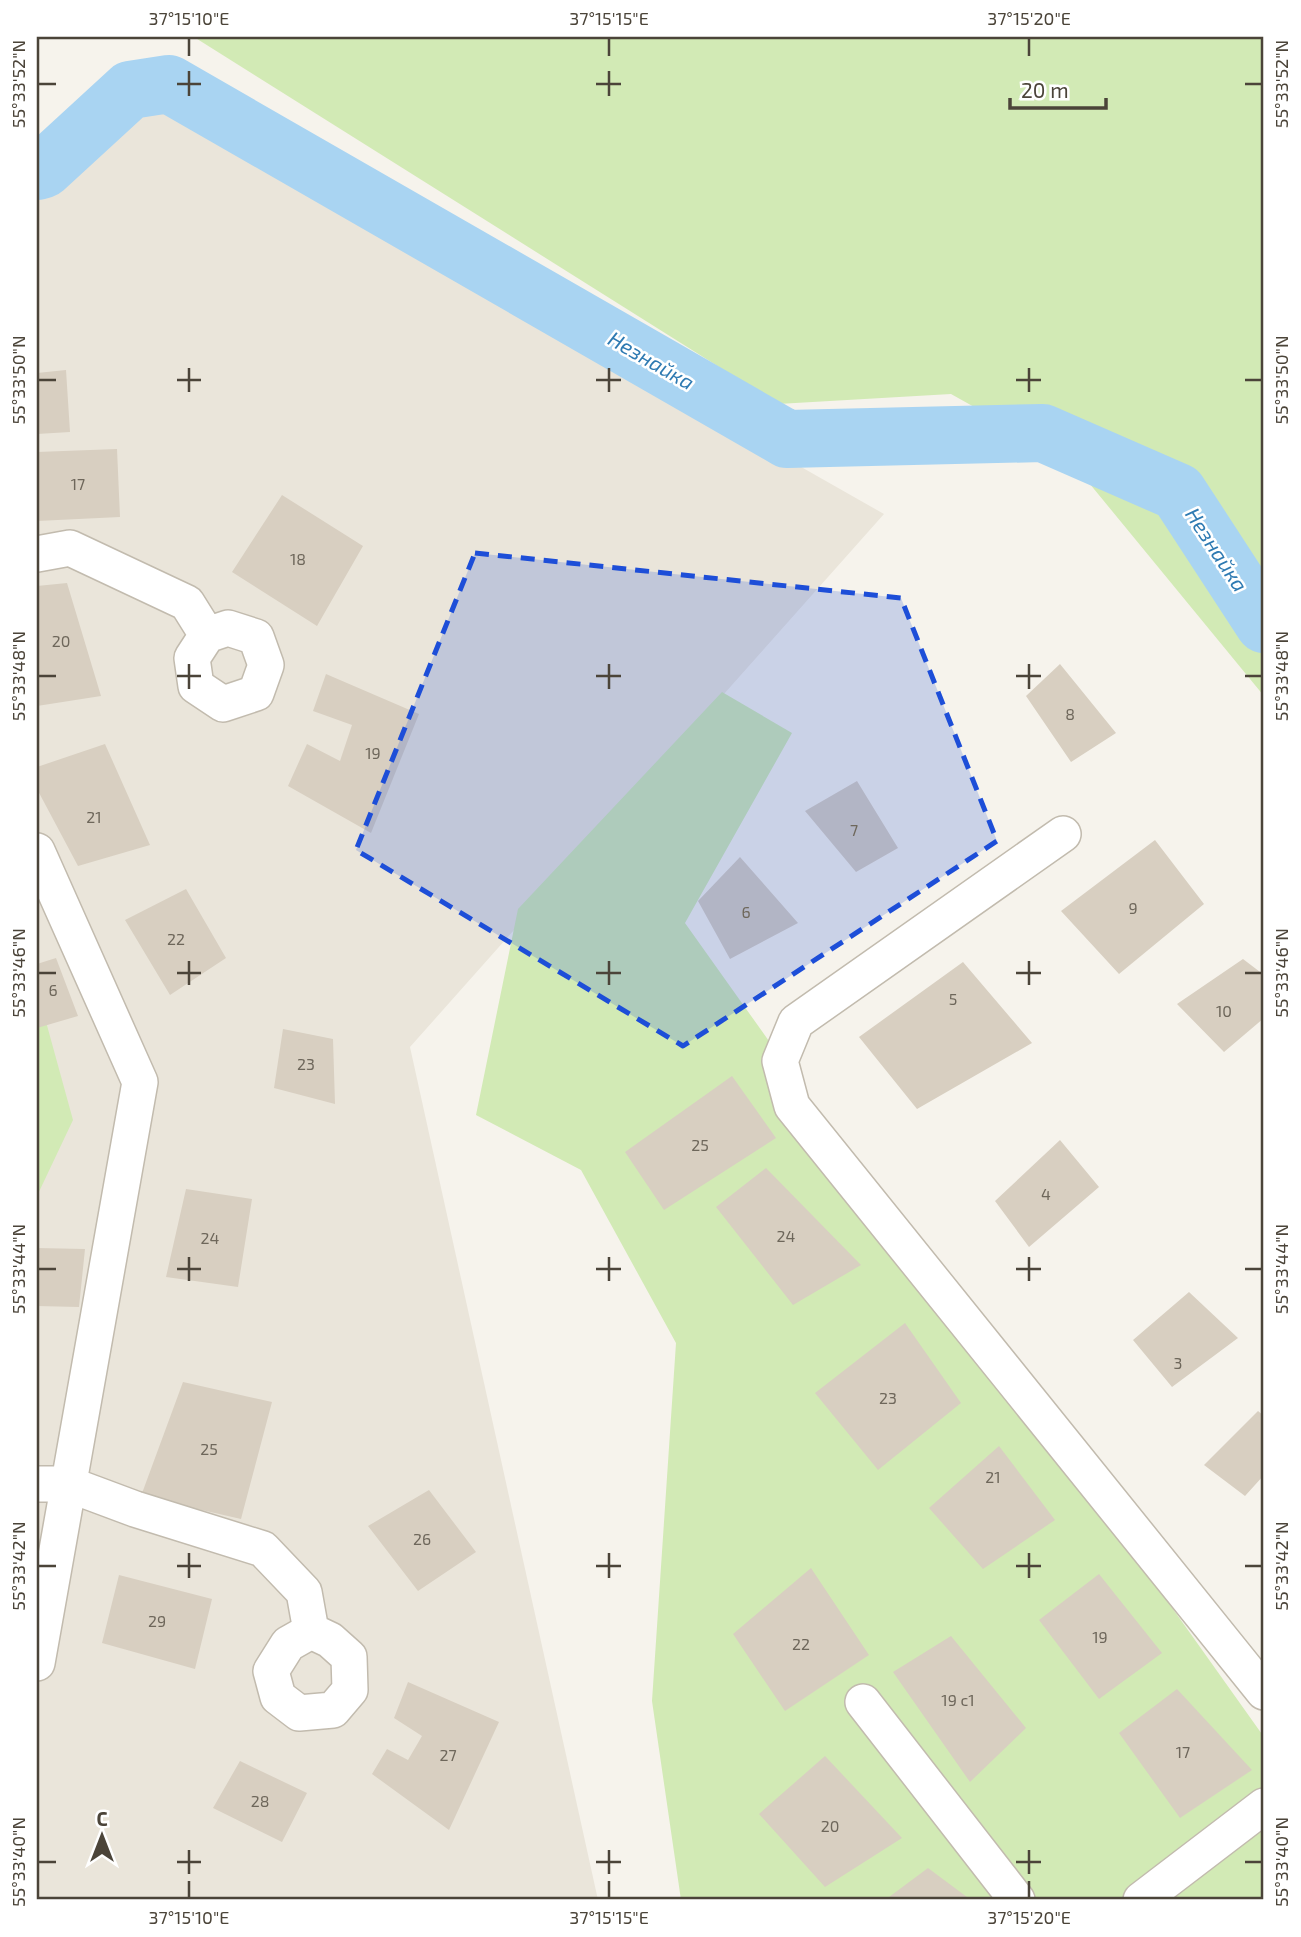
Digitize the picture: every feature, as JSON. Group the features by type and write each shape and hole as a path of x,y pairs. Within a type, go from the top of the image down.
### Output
{"street":[{"path":"37,554 70,548 187,603 207,635"},
{"path":"1063,834 796,1022 780,1061 792,1106 1264,1692"},
{"path":"37,851 139,1082 53,1484 37,1663"},
{"path":"53,1484 263,1549 304,1592 311,1631"},
{"path":"863,1702 1017,1900"},
{"path":"1141,1900 1264,1806"}],"highlighted area":[{"path":"475,553 901,598 997,841 683,1046 356,850"}],"shaded area":[{"path":"161,104 884,514 410,1047 598,1900 37,1900 37,191"}],"green space":[{"path":"194,37 1264,37 1264,696 1071,461 951,394 778,404"},
{"path":"722,692 792,733 685,923 1264,1737 1264,1900 681,1900 652,1701 676,1343 581,1170 476,1115 518,909"},
{"path":"37,989 73,1120 37,1196"}],"building":[{"path":"66,370 70,432 37,434 37,373"},
{"path":"117,449 120,517 37,521 37,452"},
{"path":"282,495 363,546 317,626 232,572"},
{"path":"67,583 101,696 37,706 37,586"},
{"path":"1060,664 1116,733 1071,762 1026,696"},
{"path":"326,674 419,714 371,833 288,786 307,744 340,761 352,725 313,711"},
{"path":"105,744 150,845 78,866 37,789 37,767"},
{"path":"857,781 898,848 856,872 805,811"},
{"path":"1155,840 1204,904 1119,974 1061,911"},
{"path":"740,857 798,923 730,959 698,901"},
{"path":"186,889 226,958 170,995 125,920"},
{"path":"56,958 78,1016 37,1028 37,964"},
{"path":"1243,959 1264,975 1264,1018 1224,1052 1177,1004"},
{"path":"963,962 1032,1043 917,1109 859,1037"},
{"path":"283,1029 333,1039 335,1104 274,1088"},
{"path":"732,1076 776,1138 664,1210 625,1152"},
{"path":"1060,1140 1099,1187 1029,1247 995,1201"},
{"path":"766,1168 861,1265 793,1305 716,1207"},
{"path":"186,1189 252,1199 238,1287 166,1277"},
{"path":"37,1248 85,1249 79,1307 37,1306"},
{"path":"1189,1292 1238,1338 1172,1387 1133,1340"},
{"path":"905,1323 961,1403 878,1470 815,1393"},
{"path":"183,1382 272,1402 241,1519 141,1496"},
{"path":"1258,1411 1264,1416 1264,1475 1245,1496 1204,1465"},
{"path":"999,1446 1055,1520 983,1569 929,1508"},
{"path":"429,1490 476,1552 418,1591 368,1526"},
{"path":"811,1568 869,1655 785,1711 733,1634"},
{"path":"1099,1574 1162,1653 1099,1699 1039,1620"},
{"path":"119,1575 212,1599 195,1669 102,1643"},
{"path":"951,1636 1026,1728 970,1782 893,1672"},
{"path":"408,1682 499,1722 449,1830 372,1774 387,1749 408,1760 422,1736 394,1718"},
{"path":"1177,1689 1252,1770 1180,1818 1119,1733"},
{"path":"825,1756 902,1838 825,1887 759,1814"},
{"path":"240,1761 307,1793 282,1842 213,1808"},
{"path":"928,1868 971,1900 885,1900"}],"waterway":[{"name":"Незнайка","path":"37,171 44,169 130,90 169,84 787,439 1043,433 1178,492 1264,624"}]}
